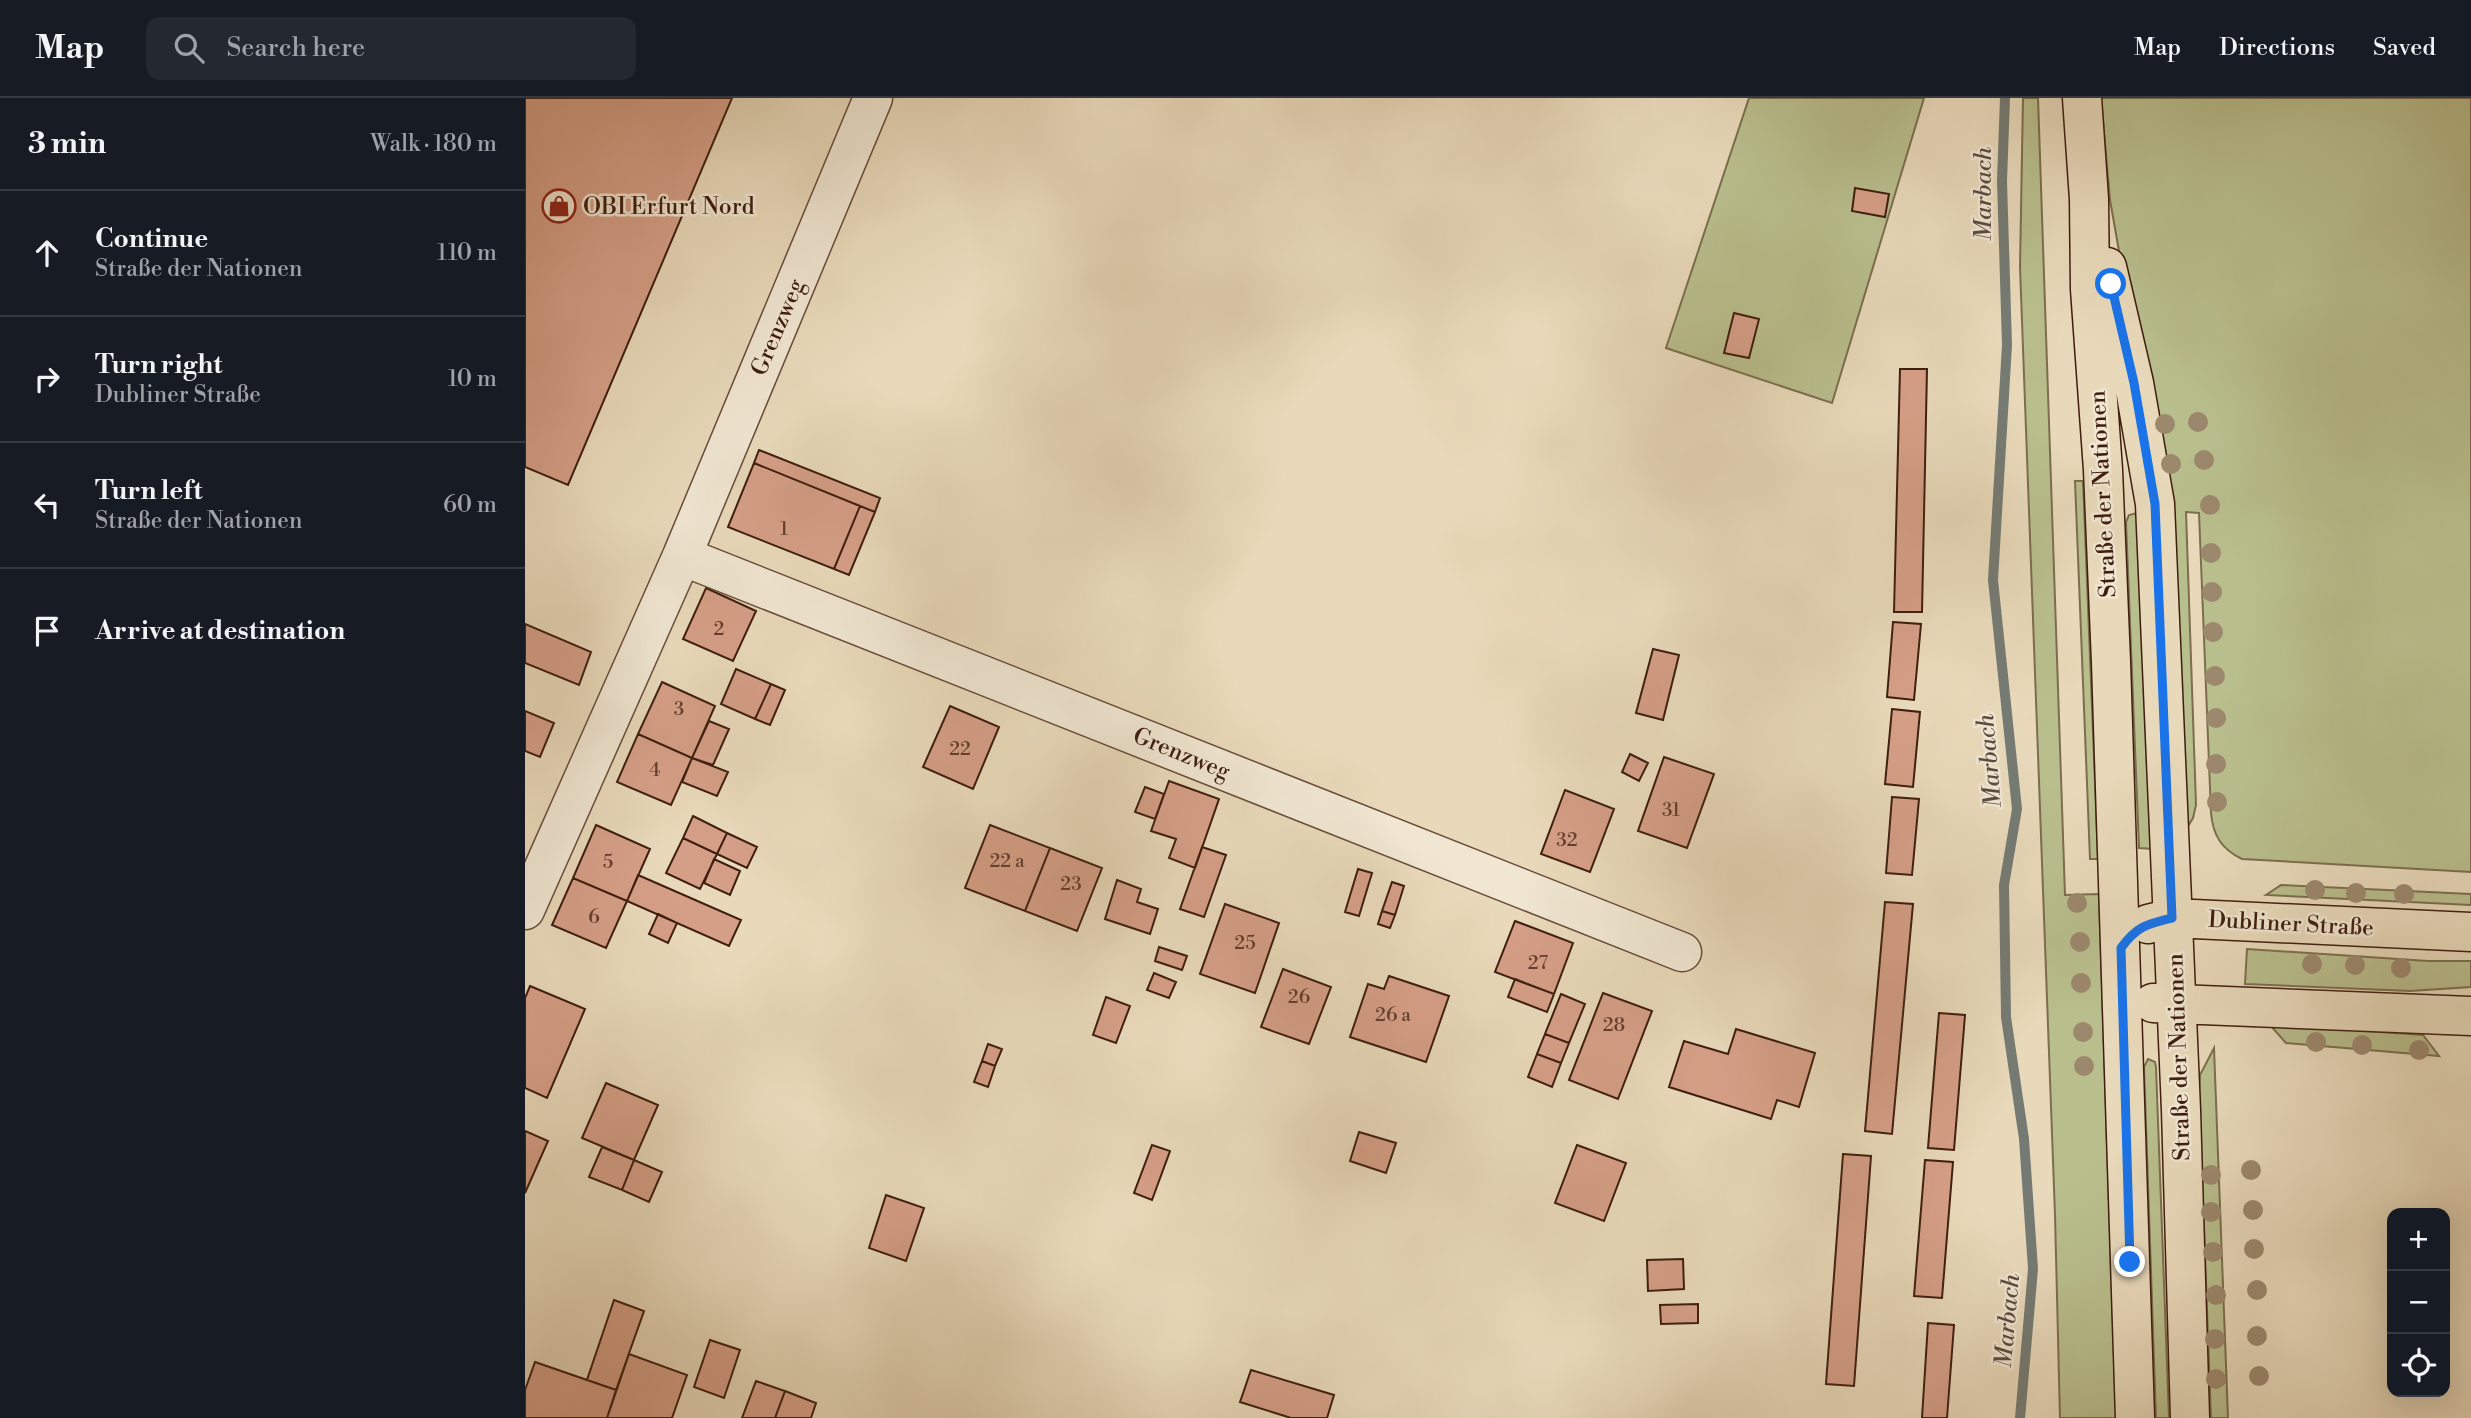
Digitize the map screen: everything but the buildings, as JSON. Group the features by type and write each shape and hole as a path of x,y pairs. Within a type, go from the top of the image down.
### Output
{"main road":[{"name":"Straße der Nationen","path":"2082,98 2089,199 2090,289 2103,484 2135,1418"},
{"name":"Straße der Nationen","path":"2089,199 2134,383 2155,504 2177,1004 2190,1418"},
{"name":"Dubliner Straße","path":"2121,962 2132,932 2172,918 2471,932"},
{"path":"2121,962 2136,992 2151,1003 2471,1016"}],"street":[{"name":"Grenzweg","path":"525,911 682,556 873,98"},
{"name":"Grenzweg","path":"682,556 1682,952"}],"green space":[{"path":"1749,98 1924,98 1832,403 1666,348"},
{"path":"2023,98 2038,98 2065,895 2099,894 2116,1418 2060,1418 2020,267"},
{"path":"2101,98 2471,98 2471,872 2242,859 2219,841 2211,813 2199,513 2186,512 2196,805 2193,818 2185,831 2125,285 2110,200"},
{"path":"2075,481 2083,481 2098,859 2090,859"},
{"path":"2137,513 2153,849 2139,848 2126,522 2129,515"},
{"path":"2281,885 2471,894 2471,905 2266,895"},
{"path":"2247,949 2428,961 2471,961 2471,987 2410,991 2245,984"},
{"path":"2269,1024 2423,1035 2439,1056 2286,1043"},
{"path":"2214,1048 2228,1418 2211,1418 2199,1092 2200,1075"},
{"path":"2148,1059 2155,1062 2156,1067 2169,1418 2156,1418 2144,1067"}],"waterway":[{"name":"Marbach","path":"2005,98 2002,181 2007,345 1993,580 2017,809 2004,885 2006,1017 2024,1139 2033,1269 2020,1418"}],"place":[{"name":"OBI Erfurt Nord","path":"559,206"}],"route":[{"path":"2111,284 2134,383 2155,504 2172,918 2132,932 2121,948 2130,1262"}]}
